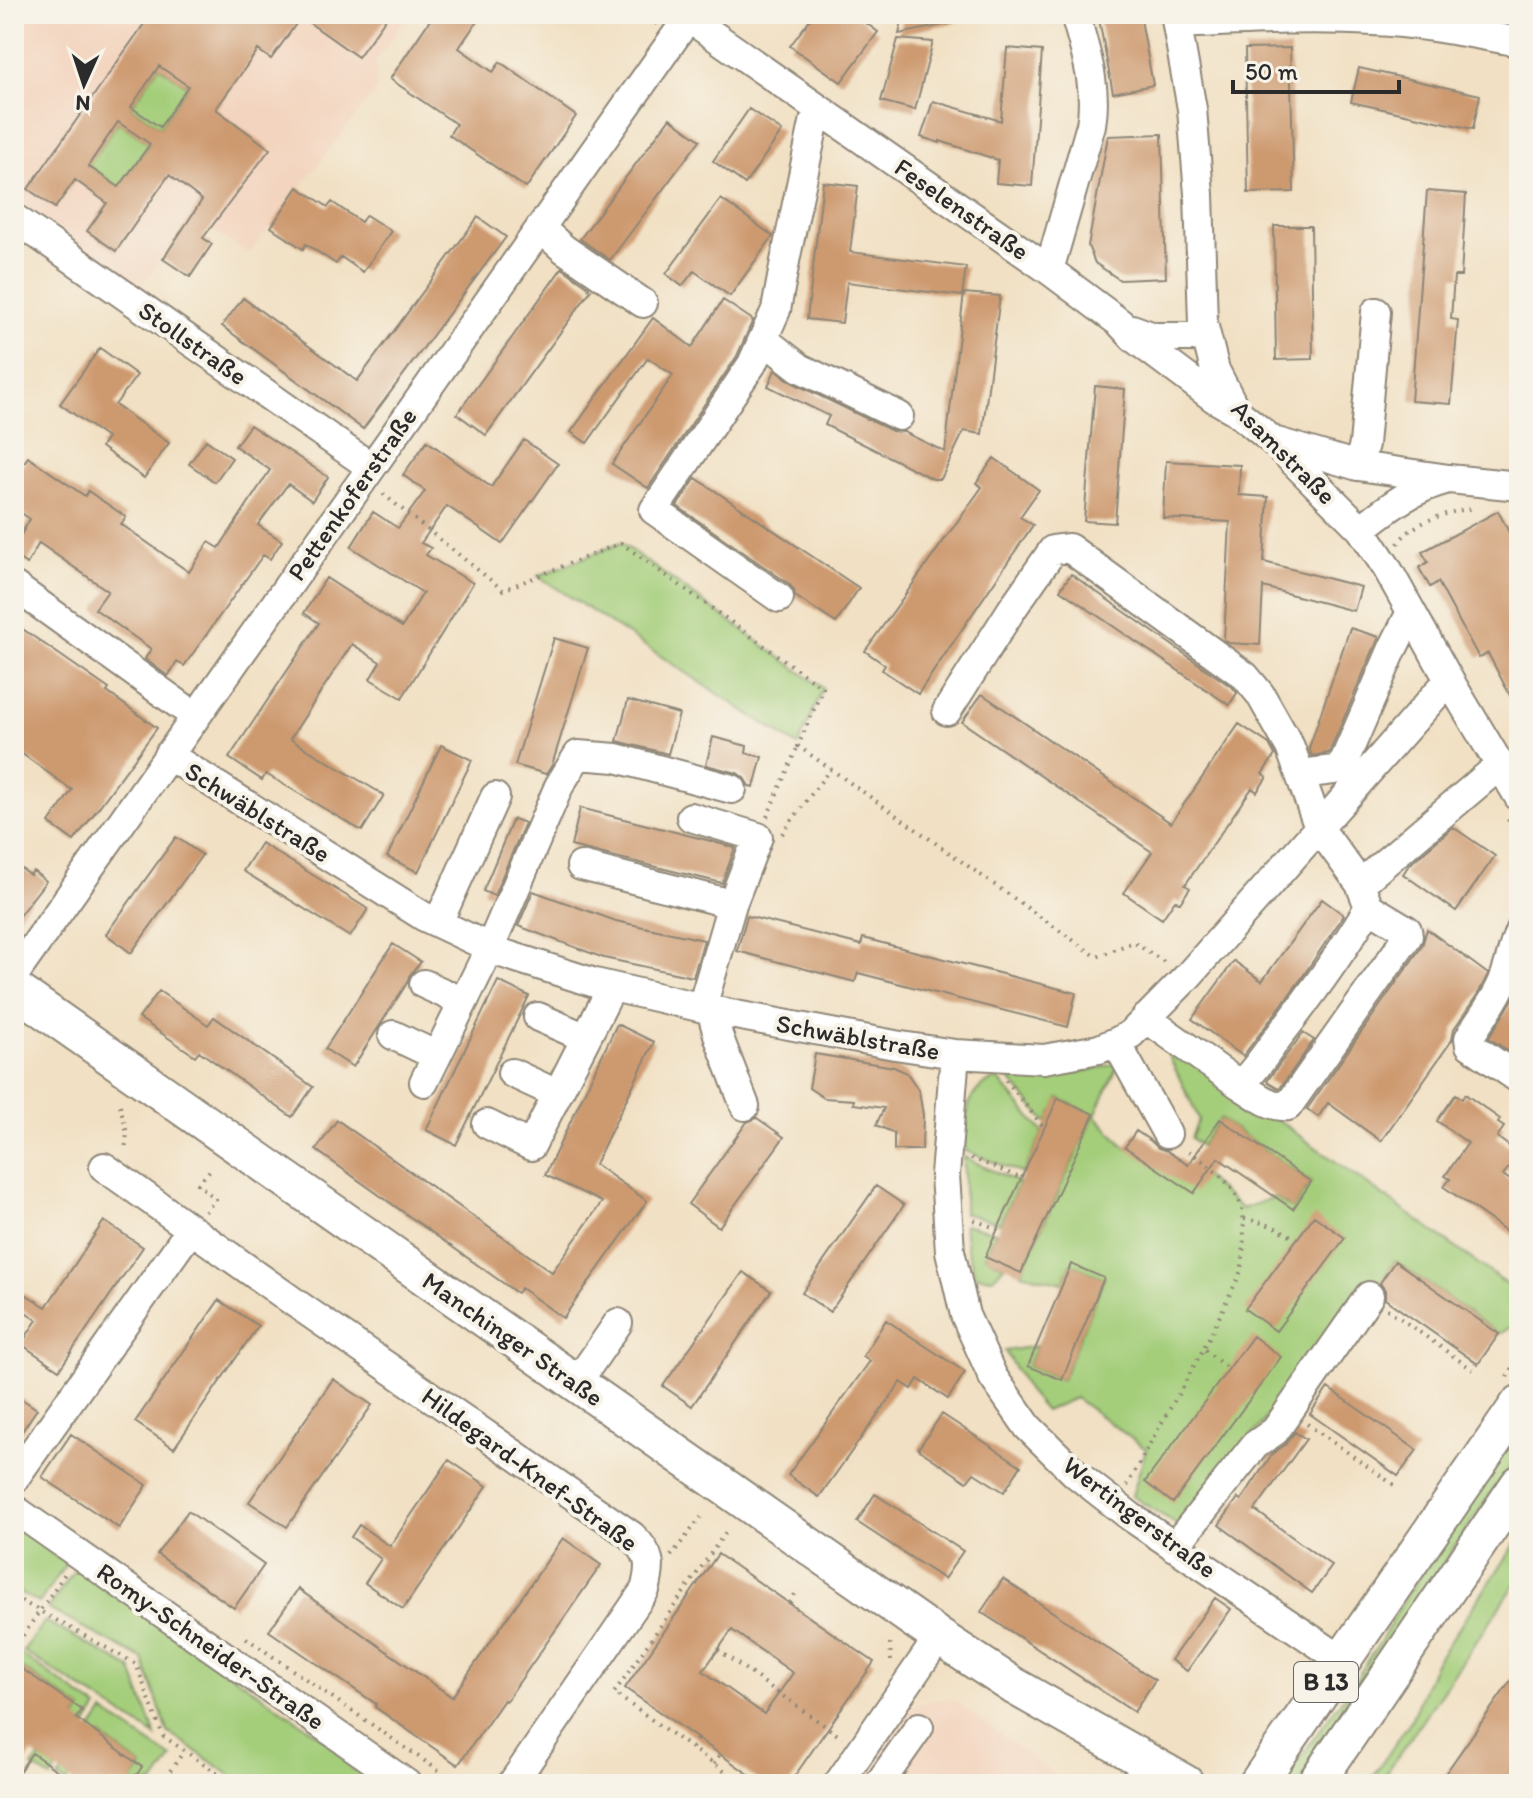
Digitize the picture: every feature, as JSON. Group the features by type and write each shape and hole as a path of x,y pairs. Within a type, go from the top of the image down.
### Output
{"main road":[{"name":"Manchinger Straße","path":"14,989 939,1637 1014,1686 1186,1784"},
{"name":"B 13","path":"1257,1784 1519,1404"},
{"name":"B 13","path":"1315,1784 1519,1484"},
{"name":"Manchinger Straße","path":"1014,1686 1139,1784"}],"street":[{"path":"1049,270 1094,110 1093,84 1075,14"},
{"path":"1176,19 1375,21 1443,28 1519,42"},
{"name":"Asamstraße","path":"1176,19 1192,109 1199,194 1203,323 1215,370 1236,411 1273,441 1361,529 1387,568 1500,765 1512,806"},
{"name":"Feselenstraße","path":"684,21 1049,270 1120,323 1134,338 1236,411"},
{"name":"Pettenkoferstraße","path":"14,975 684,21"},
{"path":"779,598 654,510 752,364 776,310 817,109"},
{"name":"Stollstraße","path":"14,218 367,472"},
{"path":"540,228 564,249 643,303"},
{"path":"1358,466 1364,444 1376,312"},
{"path":"1120,323 1154,337 1205,337"},
{"path":"763,339 800,368 899,416"},
{"path":"1273,441 1358,466 1519,486"},
{"path":"1361,529 1408,494 1449,479"},
{"path":"947,711 1053,550 1069,548 1245,676 1260,694 1290,747 1319,828 1365,896 1407,930 1408,936 1288,1106 1280,1107 1268,1102 1240,1085 1146,1018"},
{"path":"14,586 195,716"},
{"path":"1300,774 1334,770 1342,766 1411,612"},
{"name":"Schwäblstraße","path":"168,755 423,916 501,953 612,987 707,1009 955,1054 1044,1059 1099,1049 1131,1034 1188,976 1449,680"},
{"path":"424,1082 490,948 559,786 578,755 616,758 732,789"},
{"path":"1240,1085 1351,938 1365,896 1500,765"},
{"path":"438,923 495,797"},
{"path":"691,817 758,837 732,904 707,1009 745,1106"},
{"path":"581,866 732,904"},
{"path":"1519,932 1499,990 1469,1038 1470,1045 1519,1079"},
{"path":"424,984 463,1002"},
{"path":"487,1124 531,1146 612,987"},
{"path":"538,1017 586,1038"},
{"path":"393,1035 437,1056"},
{"path":"1116,1042 1167,1134"},
{"name":"Wertingerstraße","path":"955,1054 945,1175 950,1251 965,1315 993,1377 1028,1427 1076,1474 1174,1547 1342,1660"},
{"path":"512,1073 557,1094"},
{"name":"Hildegard-Knef-Straße","path":"109,1171 644,1547 649,1561 645,1590 512,1784"},
{"path":"14,1479 191,1229"},
{"path":"1174,1547 1255,1445 1275,1431 1369,1296"},
{"path":"576,1384 618,1323"},
{"name":"Romy-Schneider-Straße","path":"14,1509 407,1784"},
{"path":"838,1784 939,1637"},
{"path":"879,1784 919,1727"}],"path":[{"path":"642,14 684,21"},
{"path":"367,472 503,590 621,543 823,688 758,837"},
{"path":"1398,550 1398,542 1419,525 1451,512 1484,507"},
{"path":"798,746 1097,957 1133,942 1188,976"},
{"path":"1512,806 1519,841"},
{"path":"1001,1057 1000,1073 1044,1128"},
{"path":"109,1171 125,1152 127,1134 120,1105"},
{"path":"1117,1506 1205,1349 1242,1269 1244,1219 1233,1189 1167,1134"},
{"path":"947,1149 1021,1178"},
{"path":"191,1229 216,1199 198,1184 210,1170"},
{"path":"1244,1219 1261,1221 1296,1239"},
{"path":"1369,1296 1473,1370"},
{"path":"1205,1349 1228,1369"},
{"path":"1288,1411 1394,1485"},
{"path":"725,1533 614,1693 742,1784"},
{"path":"14,1649 78,1553"},
{"path":"790,1603 798,1589"},
{"path":"14,1597 136,1664 163,1736 233,1784"},
{"path":"718,1650 860,1751"},
{"path":"692,1748 697,1739"},
{"path":"161,1784 184,1751"},
{"path":"714,1764 720,1754"},
{"path":"14,1777 24,1784"}],"shaded area":[{"path":"14,14 408,14 376,61 376,90 249,254 190,216 137,293 14,200"},
{"path":"950,1699 1068,1784 851,1784 893,1721 911,1706"}],"green space":[{"path":"159,66 188,86 160,127 131,107"},
{"path":"118,122 150,144 119,187 88,166"},
{"path":"621,543 823,688 798,746 538,576"},
{"path":"1159,1035 1519,1293 1519,1322 1499,1334 1395,1261 1374,1291 1359,1289 1185,1530 1132,1496 1146,1449 1075,1398 1045,1411 1027,1390 1005,1351 1036,1346 1028,1366 1062,1380 1104,1278 1071,1264 1063,1283 1021,1273 1094,1115 1059,1098 1047,1123 1007,1076 1063,1074 1119,1063 1095,1115 1125,1147 1205,1177 1242,1209 1275,1197 1293,1209 1311,1182 1220,1119 1201,1146 1191,1138 1199,1119"},
{"path":"998,1079 1043,1132 1023,1174 964,1150 966,1117 973,1097 978,1089"},
{"path":"964,1157 1019,1183 1000,1223 964,1213"},
{"path":"964,1224 996,1232 985,1256 1004,1266 993,1278 976,1276 967,1249"},
{"path":"1519,1427 1519,1454 1454,1547 1420,1605 1299,1784 1294,1784 1286,1778 1356,1679 1404,1600"},
{"path":"14,1523 68,1561 39,1603 14,1590"},
{"path":"1519,1539 1519,1579 1379,1784 1368,1784 1411,1720 1435,1663"},
{"path":"77,1567 376,1775 369,1784 243,1784 168,1732 143,1659 48,1609"},
{"path":"45,1621 131,1668 156,1736 23,1651"},
{"path":"18,1652 98,1708 51,1778 32,1767 39,1758 46,1762 82,1710 23,1669 14,1680 14,1658"},
{"path":"104,1712 172,1758 154,1784 130,1784 142,1767 101,1736 66,1783 58,1779"}],"building":[{"path":"151,14 389,14 358,57 301,17 271,59 258,50 216,109 270,149 203,238 212,244 190,277 163,259 202,200 169,175 116,251 87,231 107,203 75,180 55,208 28,189","holes":["159,66 188,86 160,127 131,107","118,122 150,144 119,187 88,166"]},
{"path":"434,14 482,14 459,48 493,72 500,62 576,116 526,188 449,135 456,124 390,79"},
{"path":"814,14 854,14 878,32 841,82 790,46"},
{"path":"904,14 957,14 958,22 899,34"},
{"path":"1098,14 1140,14 1153,85 1113,93"},
{"path":"898,39 933,42 915,110 881,101"},
{"path":"1007,48 1042,51 1032,186 996,183 998,160 921,137 933,101 1001,121"},
{"path":"1290,48 1294,192 1248,193 1245,49"},
{"path":"1359,68 1480,95 1473,129 1351,102"},
{"path":"749,109 782,131 745,184 713,161"},
{"path":"670,118 700,140 610,260 580,239"},
{"path":"1162,134 1166,278 1120,280 1095,263 1088,246 1108,136"},
{"path":"823,182 858,186 850,252 966,267 962,296 847,282 842,323 807,319"},
{"path":"298,187 328,207 332,202 361,222 366,215 391,231 363,272 341,257 336,264 306,244 303,249 271,227"},
{"path":"1427,191 1466,194 1461,276 1454,276 1451,319 1458,320 1451,404 1411,401"},
{"path":"721,199 773,236 730,296 694,271 682,286 666,274"},
{"path":"478,217 506,237 363,429 222,326 243,298 357,381"},
{"path":"1274,226 1311,226 1313,359 1276,360"},
{"path":"562,268 591,290 486,435 457,414"},
{"path":"964,293 1000,296 982,434 964,431 941,479 933,479 825,425 829,416 768,386 775,370 793,383 892,431 904,432 945,452"},
{"path":"723,300 753,320 737,356 648,488 612,464 673,375 648,358 587,443 571,432 653,318 692,347"},
{"path":"100,348 137,375 115,405 169,443 144,478 101,447 107,438 60,404"},
{"path":"1095,386 1125,389 1115,523 1084,521"},
{"path":"250,425 328,477 312,501 288,484 258,525 282,541 270,559 263,555 184,666 177,662 168,676 145,659 151,649 95,609 108,591 39,543 27,564 14,556 14,547 30,519 14,508 14,477 28,457 85,496 88,491 126,517 121,524 189,572 209,542 219,548 270,470 235,446"},
{"path":"206,440 232,458 215,482 189,464"},
{"path":"524,440 558,464 502,544 447,506 421,543 431,548 426,555 473,583 402,698 370,679 380,662 352,644 290,739 384,795 362,831 266,774 262,780 229,758 319,623 304,613 326,578 402,627 423,593 351,547 373,512 398,528 425,491 403,475 427,441 491,487"},
{"path":"994,458 1039,490 1020,517 1033,525 918,694 882,670 885,665 865,651 982,487 976,483"},
{"path":"1166,461 1240,465 1239,495 1268,497 1264,562 1361,587 1354,611 1263,587 1260,645 1224,640 1230,522 1163,518"},
{"path":"696,478 859,588 836,623 795,596 789,584 677,506"},
{"path":"1498,511 1513,540 1519,537 1519,713 1488,653 1479,658 1438,582 1430,587 1419,568 1428,562 1422,552"},
{"path":"1071,574 1233,688 1237,693 1229,705 1060,590"},
{"path":"14,623 109,689 107,692 157,728 74,841 49,823 72,790 14,748"},
{"path":"1350,628 1379,637 1329,753 1312,756 1309,748"},
{"path":"554,638 588,648 552,765 546,774 515,765"},
{"path":"982,694 1171,823 1239,724 1269,744 1275,755 1262,774 1267,777 1257,792 1252,788 1185,885 1190,888 1180,903 1175,900 1162,919 1124,893 1152,852 962,722"},
{"path":"628,700 679,714 668,754 617,741"},
{"path":"713,737 747,746 746,753 762,757 754,787 749,786 737,773 706,765"},
{"path":"441,745 472,760 418,872 387,857"},
{"path":"580,808 735,848 722,883 571,846"},
{"path":"513,819 525,823 494,896 483,891"},
{"path":"1453,827 1495,856 1456,911 1403,874 1409,865"},
{"path":"176,837 202,855 131,953 106,934"},
{"path":"261,843 368,909 350,937 243,871"},
{"path":"14,863 30,875 33,871 46,881 14,922"},
{"path":"533,891 616,921 704,940 693,977 604,958 518,926"},
{"path":"1322,899 1344,915 1243,1056 1192,1019 1234,961 1262,981"},
{"path":"747,916 861,945 863,938 1076,993 1068,1027 858,973 855,982 737,951"},
{"path":"1427,929 1488,974 1454,1029 1452,1040 1381,1141 1328,1103 1318,1117 1307,1109 1422,946"},
{"path":"393,944 421,962 409,976 353,1067 325,1049"},
{"path":"498,981 529,996 456,1145 426,1130"},
{"path":"159,991 208,1025 214,1017 313,1087 292,1117 199,1051 195,1056 139,1018"},
{"path":"1516,994 1519,996 1519,1058 1489,1038"},
{"path":"617,1024 654,1042 595,1164 647,1201 563,1318 521,1288 517,1293 316,1150 337,1120 552,1272 602,1202 545,1175"},
{"path":"1303,1033 1314,1040 1280,1088 1267,1081"},
{"path":"815,1054 894,1067 907,1073 919,1091 923,1115 922,1150 894,1150 894,1133 876,1125 884,1108 853,1104 854,1100 824,1098 809,1088"},
{"path":"1456,1094 1462,1099 1465,1094 1500,1119 1498,1123 1504,1127 1497,1137 1513,1149 1510,1154 1516,1158 1503,1175 1519,1186 1519,1240 1444,1187 1450,1179 1445,1176 1468,1143 1437,1121"},
{"path":"1058,1098 1094,1114 1021,1273 985,1257"},
{"path":"757,1118 784,1137 719,1227 688,1204 747,1122"},
{"path":"1220,1119 1311,1182 1293,1209 1218,1158 1194,1193 1125,1147 1136,1131 1188,1165"},
{"path":"876,1186 904,1205 830,1312 802,1293"},
{"path":"1314,1216 1345,1238 1276,1331 1245,1309"},
{"path":"104,1221 143,1247 59,1370 21,1344 37,1320 14,1304 14,1287 46,1307"},
{"path":"1395,1261 1499,1334 1478,1364 1385,1299 1385,1290 1380,1283"},
{"path":"1071,1264 1104,1278 1062,1380 1028,1366"},
{"path":"743,1272 771,1291 692,1406 663,1386"},
{"path":"219,1300 258,1326 174,1448 135,1422"},
{"path":"886,1320 965,1372 948,1399 918,1379 912,1389 901,1382 819,1497 788,1475 870,1361 863,1356"},
{"path":"1253,1336 1281,1357 1173,1503 1145,1482"},
{"path":"333,1379 372,1405 287,1527 249,1502"},
{"path":"1328,1388 1417,1450 1398,1476 1310,1414"},
{"path":"14,1394 37,1409 14,1443"},
{"path":"942,1414 1021,1466 1004,1492 974,1473 967,1482 918,1449"},
{"path":"1295,1432 1306,1439 1255,1510 1332,1566 1312,1593 1219,1525 1238,1498 1241,1500 1273,1453 1285,1445"},
{"path":"71,1434 147,1485 119,1528 42,1477"},
{"path":"449,1460 487,1486 403,1609 365,1583 381,1559 351,1537 359,1525 390,1546"},
{"path":"875,1494 963,1551 944,1579 857,1522"},
{"path":"188,1511 264,1565 234,1608 157,1554"},
{"path":"563,1538 601,1565 458,1765 269,1631 298,1589 452,1697"},
{"path":"718,1554 874,1662 789,1784 763,1784 625,1688","holes":["732,1630 793,1673 764,1714 703,1671"]},
{"path":"1003,1579 1155,1680 1134,1712 981,1612"},
{"path":"1215,1598 1231,1609 1187,1671 1171,1660"},
{"path":"22,1669 82,1710 76,1718 142,1767 130,1784 76,1784 32,1753 14,1779 14,1680"},
{"path":"1519,1669 1519,1784 1438,1784"}]}
